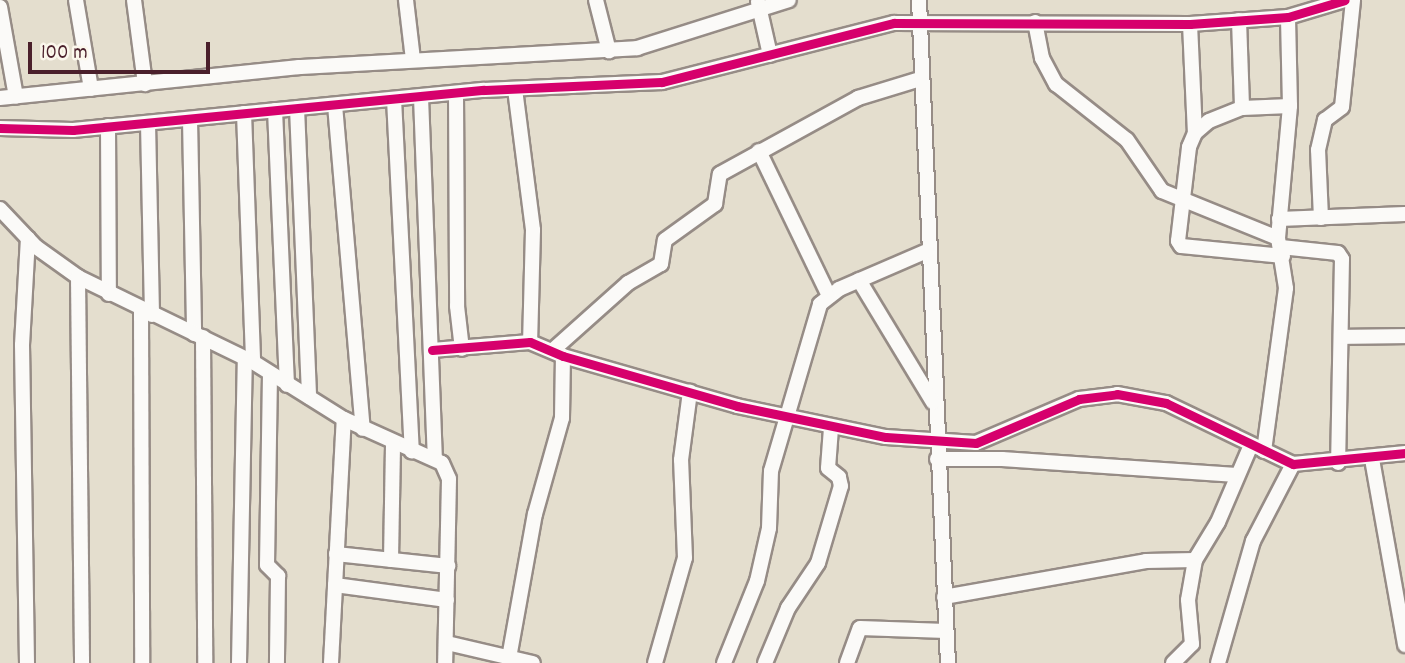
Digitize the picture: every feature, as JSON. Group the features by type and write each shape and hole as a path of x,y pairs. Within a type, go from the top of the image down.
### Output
{"street":[{"path":"76,0 91,89"},
{"path":"134,0 145,83"},
{"path":"406,0 413,60"},
{"path":"596,0 609,51"},
{"path":"0,98 413,60 609,51 700,31 759,4 789,0"},
{"path":"919,0 935,438 948,663"},
{"path":"0,128 108,126 456,93 662,82 894,23 1190,24 1287,17 1345,0"},
{"path":"1321,218 1318,150 1325,120 1342,107 1353,0"},
{"path":"759,4 770,55"},
{"path":"0,7 16,97"},
{"path":"1173,663 1192,644 1188,600 1195,559 1218,522 1236,475 1257,448 1283,320 1279,219 1290,106 1287,17"},
{"path":"1239,20 1242,108"},
{"path":"1035,22 1042,58 1056,84 1127,141 1161,191 1281,247"},
{"path":"1190,24 1195,133 1187,157 1180,245 1281,247 1338,253 1342,259 1338,463"},
{"path":"509,658 535,514 562,418 558,353 628,283 661,264 665,240 715,204 720,174 858,99 920,79"},
{"path":"515,89 533,229 530,342"},
{"path":"456,93 457,306 462,349"},
{"path":"421,96 435,459"},
{"path":"394,99 412,452"},
{"path":"335,105 363,429"},
{"path":"1195,133 1209,121 1242,108 1290,106"},
{"path":"298,108 309,397"},
{"path":"275,110 287,385"},
{"path":"239,663 249,360 244,113"},
{"path":"190,119 199,335 205,663"},
{"path":"142,663 148,122"},
{"path":"108,126 109,294"},
{"path":"759,151 829,296"},
{"path":"0,209 28,238 78,277 147,313 249,360 344,419 393,444 435,459 449,473 445,663"},
{"path":"1279,219 1405,214"},
{"path":"27,663 22,345 28,238"},
{"path":"724,663 757,582 769,528 771,471 818,311 829,296 927,251"},
{"path":"78,277 82,663"},
{"path":"859,280 934,403"},
{"path":"1341,337 1405,337"},
{"path":"432,350 530,342 558,353 787,418 886,437 984,442 1079,399 1117,394 1166,403 1293,464 1338,463 1405,453"},
{"path":"270,374 267,565 278,576 277,663"},
{"path":"655,663 685,558 681,460 690,392"},
{"path":"331,663 344,419"},
{"path":"765,663 788,608 817,563 841,486 841,480 828,468 831,428"},
{"path":"391,560 393,444"},
{"path":"937,459 1002,459 1236,475"},
{"path":"1373,459 1405,640"},
{"path":"1219,663 1253,541 1293,464"},
{"path":"336,554 448,566"},
{"path":"944,597 1146,561 1195,559"},
{"path":"335,585 447,600"},
{"path":"847,663 863,627 946,631"},
{"path":"447,643 533,663"}],"cycle path":[{"path":"0,128 73,130 484,90 662,82 894,23 1190,24 1288,17 1345,0"},
{"path":"432,350 530,342 563,356 737,406 886,437 976,443 1079,399 1117,394 1166,403 1293,464 1405,453"}]}
